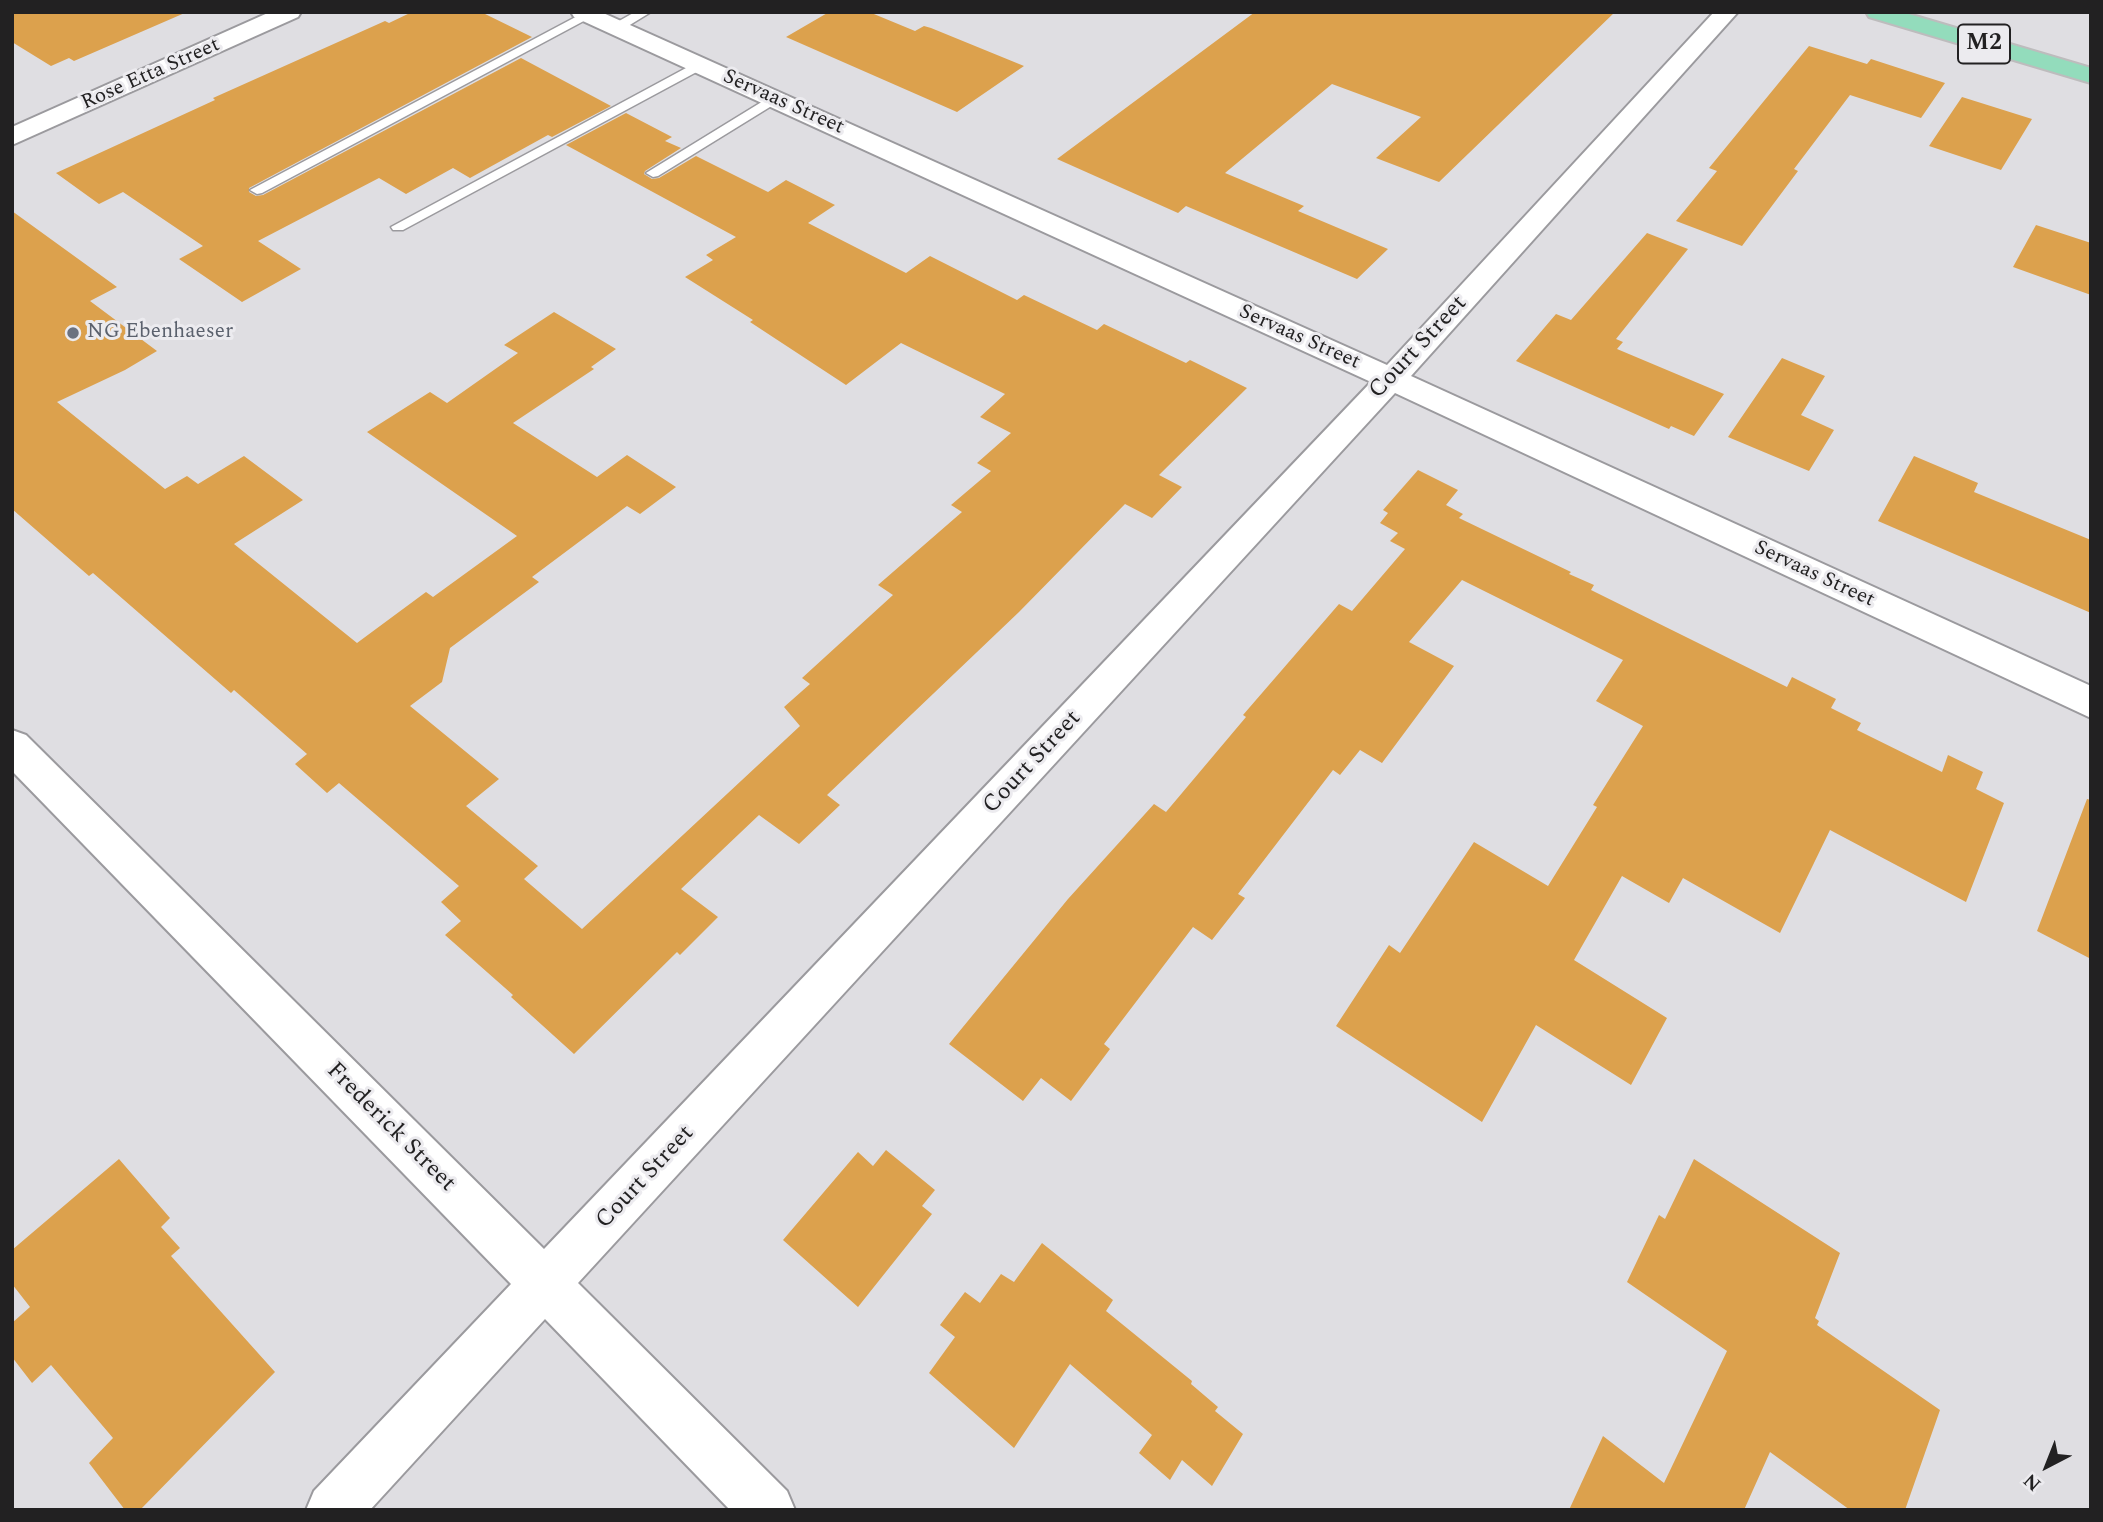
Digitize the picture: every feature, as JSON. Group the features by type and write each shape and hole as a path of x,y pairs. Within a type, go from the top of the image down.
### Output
{"main road":[{"name":"M2","path":"1877,12 2091,76"}],"street":[{"name":"Rose Etta Street","path":"12,137 290,12"},
{"name":"Court Street","path":"333,1510 1391,379 1727,12"},
{"name":"Servaas Street","path":"585,14 1391,379 2091,703"},
{"name":"Frederick Street","path":"12,746 768,1510"}],"lane":[{"path":"616,28 645,12"},
{"path":"257,190 585,14"},
{"path":"398,227 699,65"},
{"path":"653,173 773,99"}],"building":[{"path":"12,12 187,12 74,61 69,58 51,66 12,42"},
{"path":"412,12 481,12 532,37 249,188 249,192 256,196 263,195 521,58 611,106 552,137 548,135 470,178 453,168 406,194 379,178 258,241 301,269 242,302 179,259 203,246 123,192 99,204 56,173 215,100 213,98 385,21 389,23"},
{"path":"829,12 869,12 915,31 924,26 1024,66 957,112 786,37"},
{"path":"1255,12 1615,12 1439,182 1376,158 1421,117 1332,84 1225,173 1304,206 1298,211 1388,249 1357,279 1186,206 1178,213 1057,159"},
{"path":"1809,46 1867,64 1871,59 1945,83 1921,118 1850,95 1794,169 1798,171 1742,246 1676,221 1717,171 1709,168"},
{"path":"1962,97 2032,119 2001,170 1929,146"},
{"path":"626,113 672,137 665,141 681,148 645,171 644,174 652,179 659,178 696,156 768,192 786,180 835,205 808,223 906,273 930,256 1017,300 1024,295 1097,330 1104,324 1186,363 1190,360 1247,388 1159,475 1182,487 1152,518 1125,504 1019,612 827,795 840,805 799,844 759,815 681,889 718,917 680,955 677,952 574,1054 445,935 461,921 441,902 459,886 339,783 327,793 295,764 307,754 234,690 231,693 93,573 89,576 12,509 12,211 117,287 90,301 157,351 125,370 57,402 165,489 187,476 198,484 244,456 303,500 234,544 357,643 426,592 433,597 517,536 367,432 430,392 447,403 518,353 504,345 554,312 616,349 591,367 594,369 513,423 597,477 627,455 676,487 640,514 627,506 532,577 539,582 450,648 442,682 410,706 499,779 466,806 538,866 524,879 582,929 800,726 784,707 810,684 802,678 893,595 878,585 962,512 951,505 991,471 977,463 1011,433 980,417 1005,394 901,343 846,385 750,322 753,320 685,277 713,260 706,255 736,237 566,145"},
{"path":"2036,225 2091,243 2091,295 2013,267"},
{"path":"1647,233 1688,249 1616,339 1623,342 1617,349 1724,394 1694,436 1671,426 1669,429 1516,361 1556,314 1571,320"},
{"path":"1782,358 1825,376 1801,415 1834,430 1809,471 1728,437"},
{"path":"1914,456 1978,483 1974,492 2091,540 2091,613 1878,521"},
{"path":"1418,470 1458,490 1446,505 1463,514 1459,518 1571,572 1569,574 1594,585 1591,590 1787,687 1792,677 1836,699 1831,708 1861,723 1857,730 1942,772 1948,755 1983,772 1976,789 2004,803 1966,902 1830,830 1780,933 1683,878 1669,903 1622,876 1574,960 1667,1018 1631,1085 1536,1025 1482,1122 1336,1026 1389,945 1400,953 1474,842 1548,886 1597,807 1593,805 1643,726 1596,701 1623,660 1462,580 1409,642 1454,666 1382,763 1360,750 1340,775 1333,770 1238,894 1245,898 1212,940 1193,927 1104,1044 1110,1049 1071,1101 1041,1078 1023,1101 949,1044 1068,899 1154,804 1166,812 1246,717 1243,715 1339,604 1352,611 1405,549 1390,541 1398,533 1380,523 1388,513 1383,510"},
{"path":"2087,799 2091,800 2091,959 2037,931"},
{"path":"886,1150 935,1190 922,1206 932,1214 858,1307 783,1240 858,1152 873,1166"},
{"path":"119,1159 170,1218 161,1227 180,1248 171,1256 275,1372 140,1510 125,1510 89,1463 113,1438 51,1365 32,1383 12,1357 12,1323 30,1307 12,1284 12,1250"},
{"path":"1694,1159 1840,1253 1815,1318 1819,1321 1817,1325 1940,1410 1905,1510 1850,1510 1770,1452 1744,1510 1569,1510 1603,1436 1664,1483 1727,1351 1627,1282 1659,1215 1665,1219"},
{"path":"1042,1243 1113,1300 1106,1311 1192,1381 1191,1384 1218,1407 1215,1411 1243,1434 1212,1486 1182,1460 1170,1480 1139,1453 1152,1435 1070,1364 1014,1448 929,1373 955,1337 940,1325 965,1292 980,1303 1001,1274 1014,1282"}],"place":[{"name":"NG Ebenhaeser","path":"73,333"}]}
